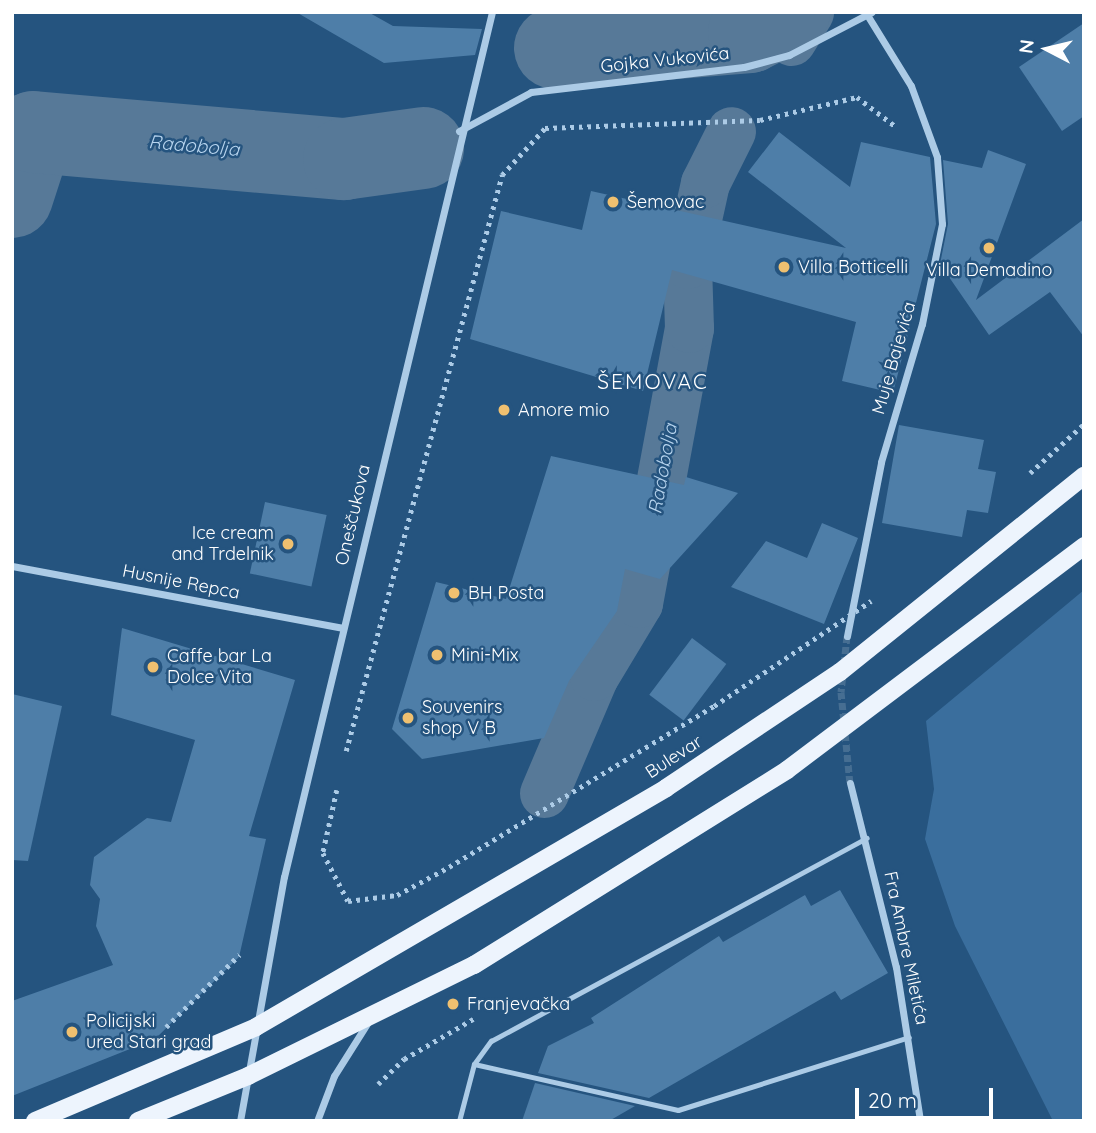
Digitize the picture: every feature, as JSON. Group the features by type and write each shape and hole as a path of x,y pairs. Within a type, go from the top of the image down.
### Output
{"main road":[{"name":"Bulevar","path":"36,1121 256,1027 666,788 840,672 1084,476"},
{"path":"138,1121 248,1076 474,965 787,770 1084,545"}],"street":[{"name":"Oneščukova","path":"256,1027 343,628 459,131 492,12"},
{"name":"Gojka Vukovića","path":"459,131 531,92 744,67 789,55 870,15"},
{"name":"Muje Bajevića","path":"847,636 881,462 922,324 942,224 937,157 911,86 870,15"},
{"name":"Husnije Repca","path":"12,566 343,628"},
{"name":"Fra Ambre Miletića","path":"850,783 867,838 909,1037 920,1121"},
{"path":"317,1121 334,1076 374,1014"},
{"path":"240,1121 256,1027"}],"lane":[{"path":"460,1121 474,1064 491,1041 867,838"},
{"path":"474,1064 678,1110 909,1037"}],"path":[{"path":"345,755 502,175 545,128 760,120 857,97 937,157"},
{"path":"1026,477 1084,424"},
{"path":"339,780 323,853 348,901 397,895 449,867 703,713 878,596"},
{"path":"378,1084 404,1059 484,1013"}],"shaded area":[{"path":"740,12 806,12 755,47 587,52 565,38"},
{"path":"1084,590 1084,1121 1053,1121 955,926 925,839 934,789 926,721"}],"building":[{"path":"296,12 368,12 393,26 482,29 475,55 384,63"},
{"path":"1084,23 1084,116 1062,131 1019,67"},
{"path":"779,132 850,187 861,142 930,157 936,224 893,393 842,381 856,322 672,270 643,391 470,339 501,211 582,230 591,191 846,248 748,172"},
{"path":"988,150 1026,164 976,300 1084,219 1084,337 1050,292 989,335 940,264 948,224 943,160 982,168"},
{"path":"899,425 984,440 978,469 996,472 988,513 967,510 962,537 882,523"},
{"path":"551,456 684,485 686,477 738,493 660,579 625,569 617,611 569,681 544,738 422,759 392,729 436,582 506,599"},
{"name":"Ice cream and Trdelnik","path":"265,502 327,515 311,587 250,573"},
{"path":"822,523 858,538 824,624 731,587 766,541 807,558"},
{"path":"122,628 295,680 249,836 266,839 239,957 155,1039 12,1096 12,1001 113,965 96,926 100,899 90,885 94,857 147,818 171,822 195,740 111,715"},
{"path":"692,638 726,664 684,721 649,695"},
{"path":"12,694 62,706 28,861 12,860"},
{"path":"840,890 888,973 841,1000 835,991 649,1098 538,1073 548,1046 594,1023 591,1018 719,936 723,942 805,895 811,906"},
{"path":"535,1083 635,1106 609,1121 522,1121"}],"waterway":[{"name":"Radobolja","path":"555,48 749,32 789,12"},
{"name":"Radobolja","path":"791,41 809,12"},
{"name":"Radobolja","path":"544,793 594,676 638,603 689,328 687,264 705,183 731,131"},
{"name":"Radobolja","path":"12,197 33,132 344,159 423,148"}],"tunnel":[{"path":"847,636 841,692 850,783"}],"place":[{"name":"Šemovac","path":"613,202"},
{"name":"Villa Demadino","path":"989,248"},
{"name":"Villa Botticelli","path":"784,267"},
{"name":"Amore mio","path":"504,410"},
{"name":"Ice cream and Trdelnik","path":"288,544"},
{"name":"BH Posta","path":"454,593"},
{"name":"Mini-Mix","path":"437,655"},
{"name":"Caffe bar La Dolce Vita","path":"153,667"},
{"name":"Souvenirs shop V B","path":"408,718"},
{"name":"Franjevačka","path":"453,1004"},
{"name":"Policijski ured Stari grad","path":"72,1032"}],"district":[{"name":"ŠEMOVAC","path":"653,381"}]}
